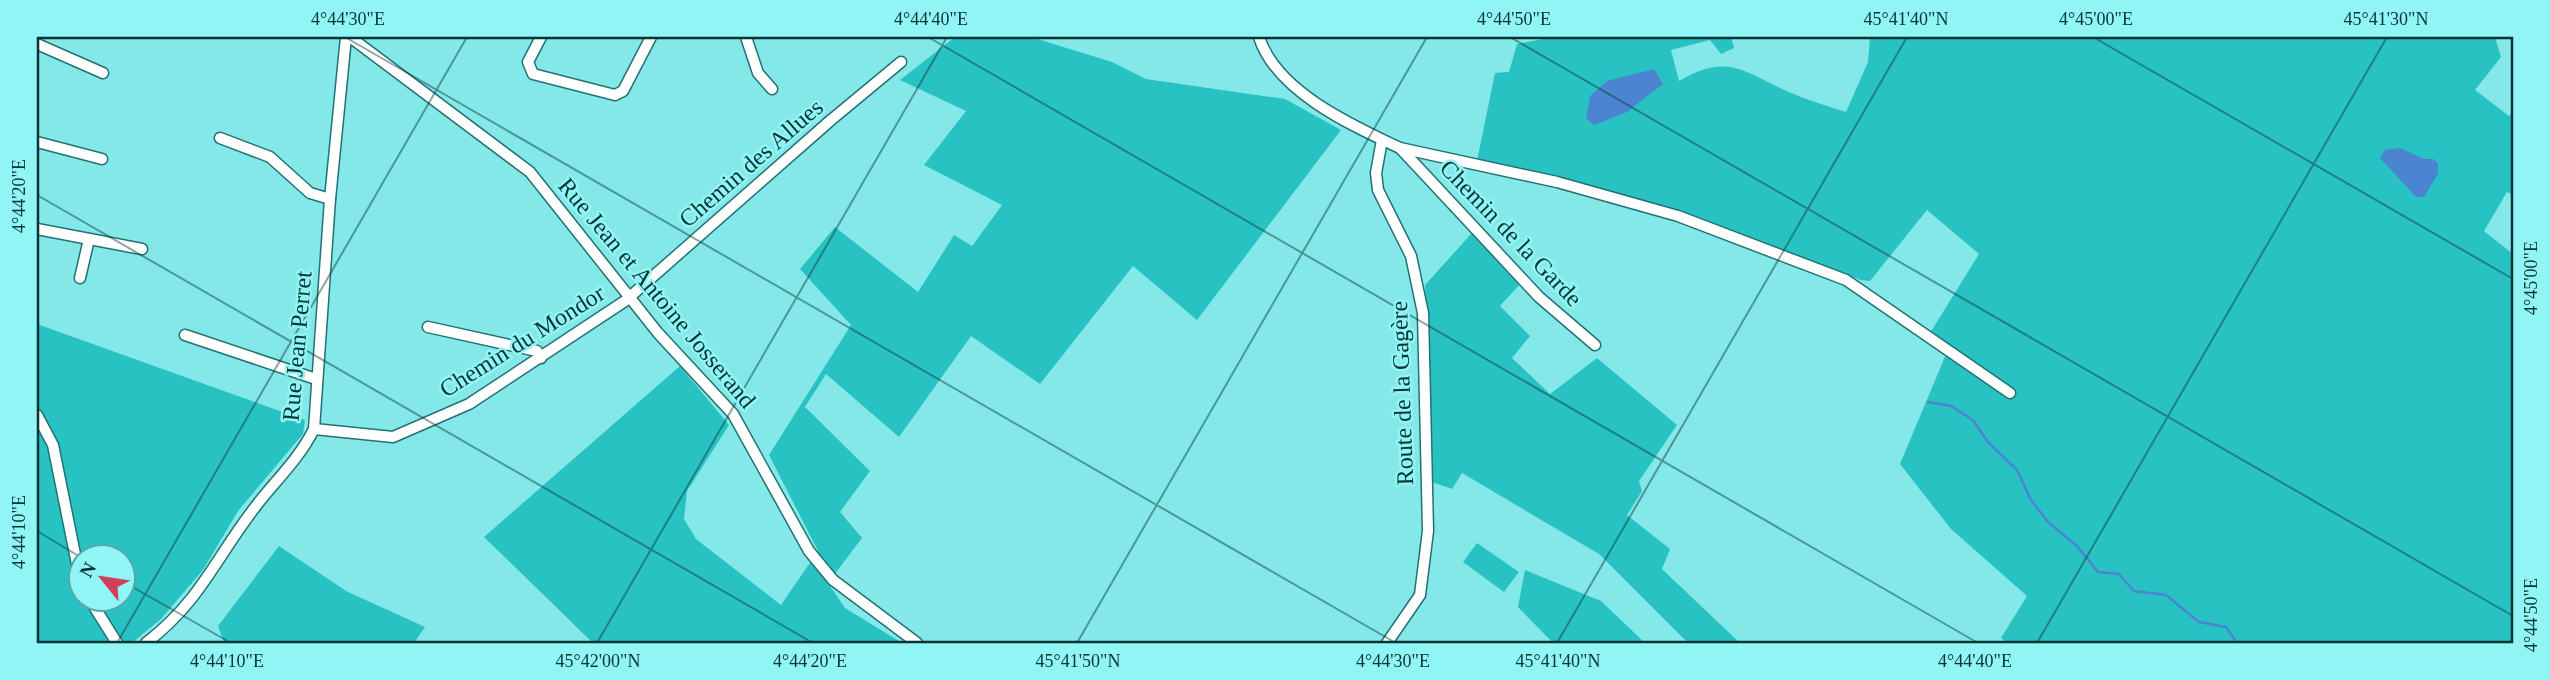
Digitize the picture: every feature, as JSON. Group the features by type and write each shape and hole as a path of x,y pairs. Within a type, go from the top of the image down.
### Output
{"street":[{"name":"Rue Jean Perret","path":"146,643 169,626 207,582 254,508 304,449 314,429 330,199 348,37"},
{"name":"Rue Jean et Antoine Josserand","path":"348,37 530,172 657,333 733,414 796,528 832,580 917,643"},
{"path":"541,37 528,62 533,74 615,95 624,92 651,37"},
{"path":"746,37 758,73 772,89"},
{"path":"1259,37 1276,70 1296,89 1382,140 1400,148 1557,182 1678,216 1846,280 2010,393"},
{"path":"37,44 103,73"},
{"name":"Chemin des Allues","path":"628,295 901,62"},
{"path":"220,138 270,158 310,193 330,199"},
{"name":"Route de la Gagère","path":"1382,140 1376,173 1378,190 1411,256 1423,313 1428,531 1420,595 1387,643"},
{"path":"37,142 102,159"},
{"name":"Chemin de la Garde","path":"1400,148 1539,297 1595,345"},
{"path":"37,229 142,249"},
{"path":"80,278 89,239"},
{"name":"Chemin du Mondor","path":"314,429 393,437 469,404 541,358 628,295"},
{"path":"428,327 537,351 541,358"},
{"path":"184,335 316,379"},
{"path":"37,415 53,444 73,544"},
{"path":"99,614 117,643"}],"shaded area":[{"path":"955,37 1031,37 1112,62 1146,79 1285,99 1341,130 1197,320 1133,266 1040,384 971,336 899,437 826,374 805,407 870,471 840,512 862,538 828,583 845,608 902,643 593,643 484,537 680,366 729,425 687,491 684,519 696,539 781,605 818,551 769,455 851,325 800,269 835,227 918,292 954,235 972,246 1002,205 924,165 966,111 900,80"},
{"path":"1553,37 1731,37 1734,48 1721,54 1710,40 1671,50 1679,81 1711,68 1736,68 1796,95 1846,112 1868,62 1870,37 2495,37 2501,57 2475,90 2509,116 2513,112 2513,195 2507,192 2484,231 2513,254 2513,643 2008,643 2001,638 2027,596 1951,529 1900,464 1949,347 1930,333 1979,254 1927,210 1870,281 1861,280 1679,214 1477,161 1495,73 1509,72 1517,44"},
{"path":"1654,69 1663,84 1627,112 1594,125 1586,118 1590,96 1607,81"},
{"path":"2400,148 2438,163 2438,174 2424,197 2416,197 2380,158 2385,150"},
{"path":"1472,233 1521,283 1500,306 1530,336 1512,358 1550,394 1597,358 1677,425 1639,481 1642,491 1627,515 1670,549 1662,569 1740,643 1688,643 1599,554 1462,473 1452,489 1432,482 1425,285"},
{"path":"37,324 305,420 303,434 238,511 203,570 161,619 133,642 37,643"},
{"path":"1477,543 1519,572 1504,592 1463,562"},
{"path":"279,546 346,591 425,627 414,643 224,643 218,626"},
{"path":"1525,570 1601,601 1645,643 1553,643 1518,607"}],"waterway":[{"path":"1928,402 1951,406 1973,420 1988,442 2017,470 2031,500 2048,522 2077,546 2098,572 2119,574 2134,591 2166,595 2199,622 2226,627 2237,643"}]}
